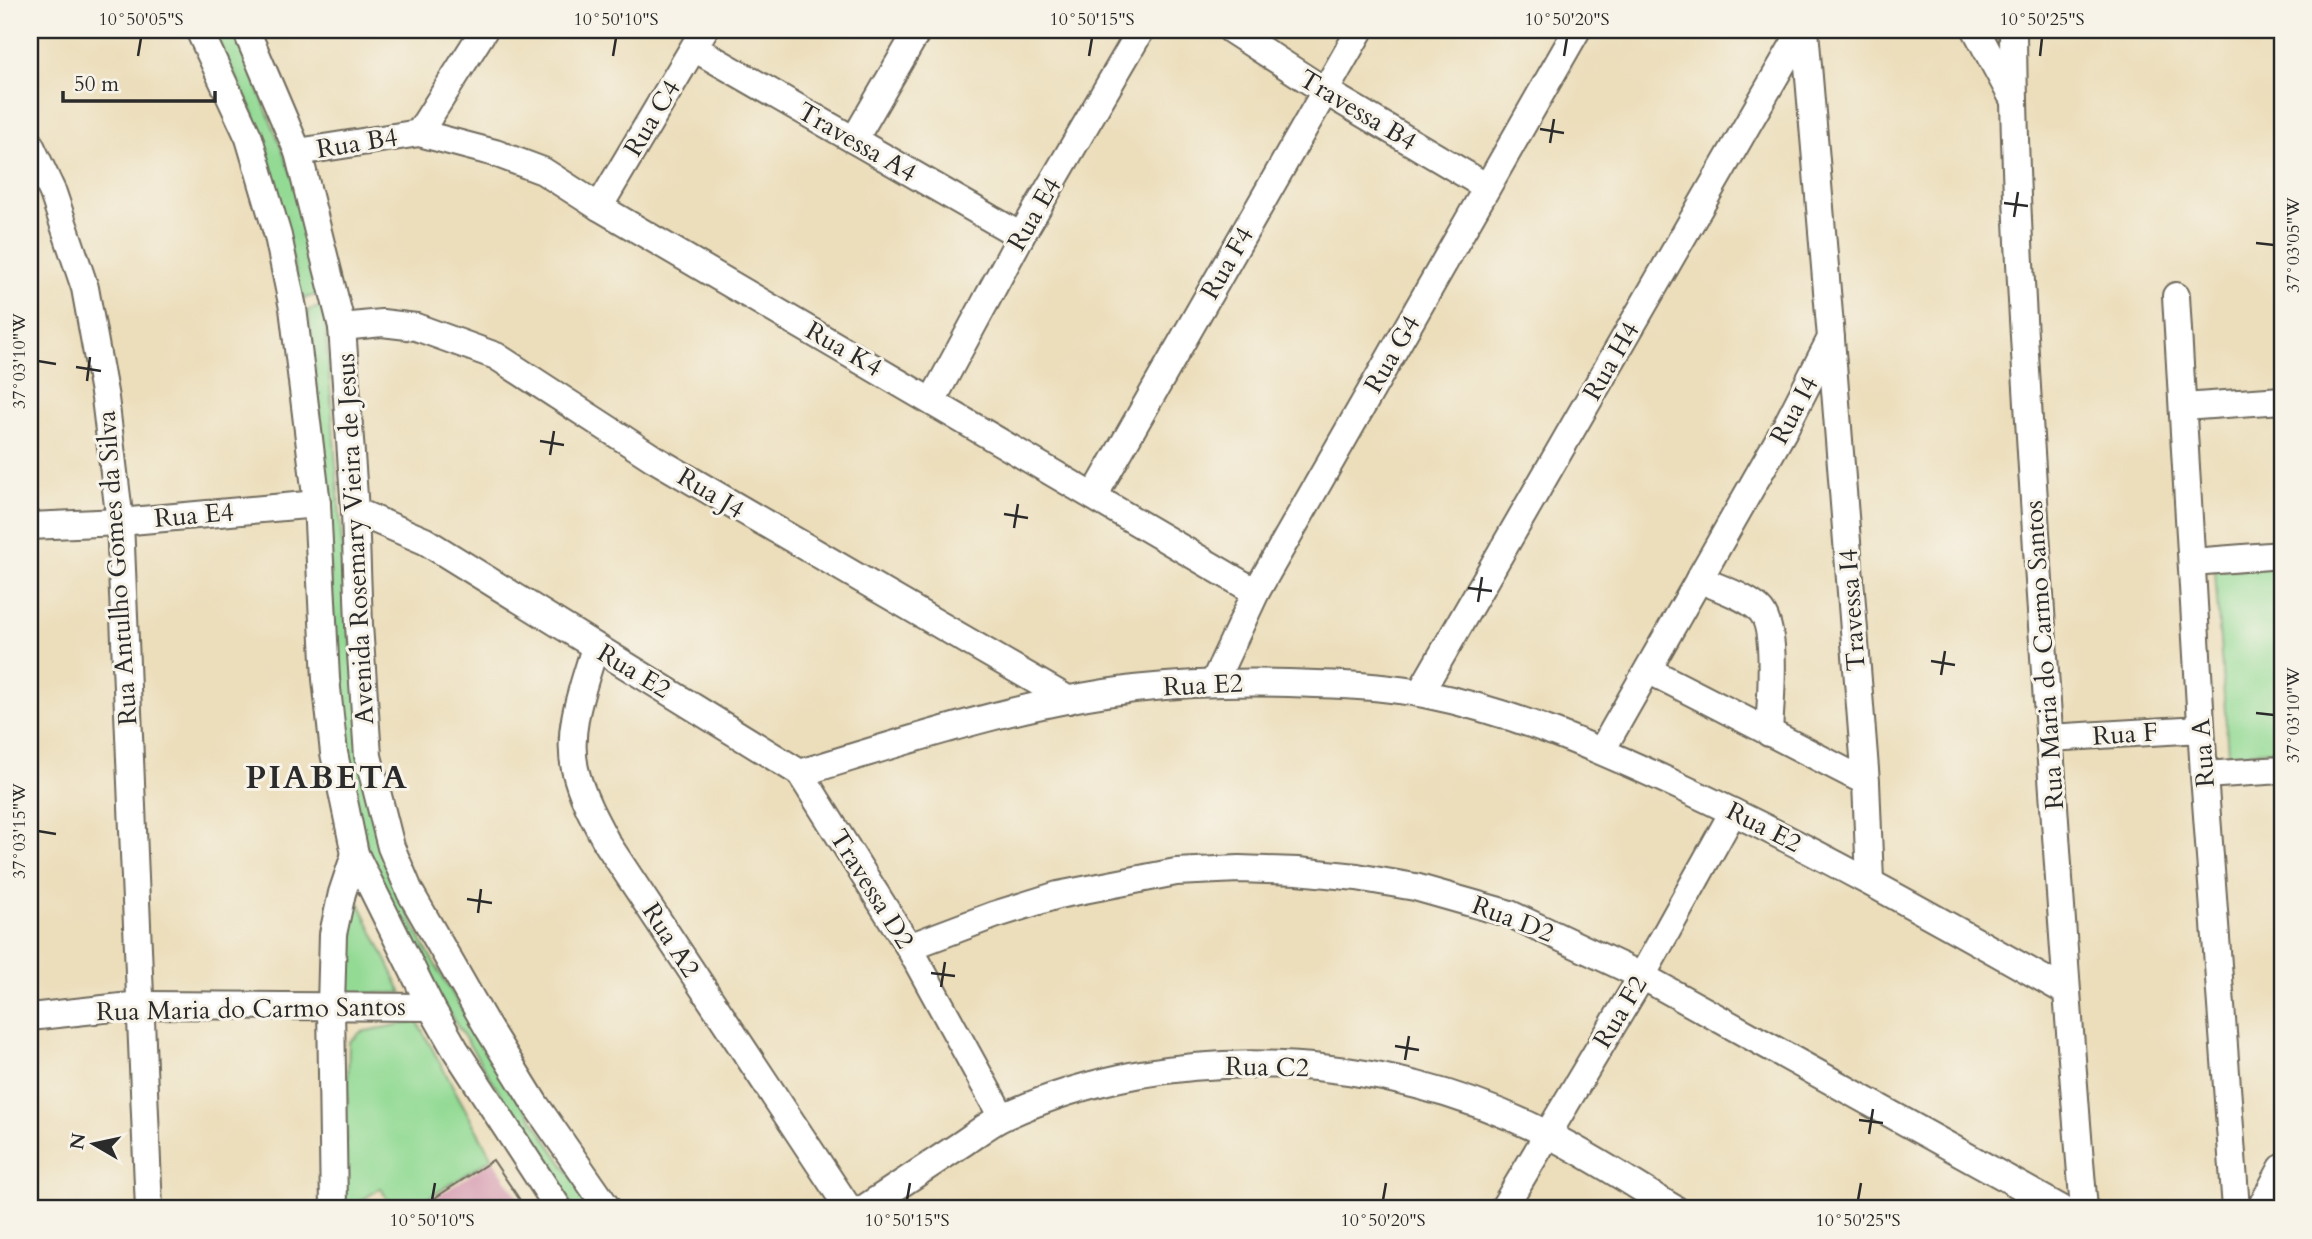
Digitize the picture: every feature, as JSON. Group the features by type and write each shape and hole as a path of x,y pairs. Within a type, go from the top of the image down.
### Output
{"street":[{"name":"Avenida Rosemary Vieira de Jesus","path":"199,30 249,138 278,236 293,308 317,503 317,551 334,753 355,854 431,1007 559,1209"},
{"name":"Avenida Rosemary Vieira de Jesus","path":"246,30 298,152 342,327 368,756 391,847 410,892 488,1028 535,1104 608,1209"},
{"path":"854,140 918,30"},
{"name":"Rua E4","path":"932,401 1021,236 1141,30"},
{"name":"Travessa B4","path":"1231,30 1325,91 1487,187"},
{"name":"Rua F4","path":"1094,496 1360,30"},
{"name":"Rua G4","path":"1214,682 1256,592 1577,30"},
{"path":"1804,30 1831,338"},
{"name":"Rua H4","path":"1420,693 1804,30"},
{"name":"Rua Maria do Carmo Santos","path":"1976,30 2014,100"},
{"name":"Rua Maria do Carmo Santos","path":"2013,30 2024,336 2065,990 2084,1209"},
{"name":"Rua B4","path":"298,152 419,133 478,33"},
{"name":"Travessa A4","path":"699,39 854,140 1021,236"},
{"name":"Rua C4","path":"599,206 699,39"},
{"name":"Rua K4","path":"419,133 495,153 543,171 1256,592"},
{"name":"Rua Antulho Gomes da Silva","path":"30,144 53,193 85,288 105,398 120,522 149,1209"},
{"name":"Rua A","path":"2176,296 2204,775 2236,1209"},
{"path":"293,308 335,300"},
{"name":"Rua J4","path":"342,327 382,323 416,327 496,356 665,466 1069,699"},
{"name":"Rua I4","path":"1602,750 1784,430 1831,338"},
{"name":"Travessa I4","path":"1831,338 1866,782 1870,881"},
{"path":"2183,407 2282,400"},
{"name":"Rua E4","path":"30,526 120,522 317,503"},
{"name":"Rua E2","path":"355,511 425,541 800,773 954,726 1069,699 1130,690 1214,682 1352,685 1420,693 1477,706 1525,721 1602,750 1733,811 1870,881 2065,990"},
{"path":"2192,562 2282,555"},
{"path":"1699,579 1753,604 1768,621 1771,639 1769,733"},
{"name":"Rua A2","path":"595,648 580,699 573,738 575,767 587,805 607,842 849,1209"},
{"path":"1648,670 1866,782"},
{"name":"Rua F","path":"2049,738 2201,729"},
{"path":"2204,775 2282,770"},
{"name":"Travessa D2","path":"800,773 909,947 1002,1117"},
{"name":"Rua F2","path":"1503,1209 1642,976 1733,811"},
{"path":"334,1209 331,1005 333,934 341,893 355,854"},
{"name":"Rua D2","path":"909,947 994,915 1058,895 1177,872 1239,869 1298,871 1415,887 1510,914 1642,976 2062,1209"},
{"name":"Rua Maria do Carmo Santos","path":"30,1017 140,1005 431,1007"},
{"name":"Rua C2","path":"863,1209 1002,1117 1083,1087 1146,1073 1191,1067 1317,1067 1402,1082 1450,1094 1548,1134 1675,1209"},
{"path":"2260,1209 2282,1168"}],"green space":[{"path":"213,30 235,30 292,175 323,293 302,299 266,146 251,108"},
{"path":"324,306 348,623 380,850 420,939 482,1043 593,1209 574,1209 423,972 382,894 359,819 341,745 320,417 308,310"},
{"path":"2282,566 2282,749 2228,754 2215,571"},
{"path":"351,886 402,993 342,993"},
{"path":"417,1021 492,1158 411,1209 392,1209 381,1188 344,1209 349,1042 361,1032"}],"building":[{"path":"493,1160 526,1209 418,1209"}],"district":[{"name":"PIABETA","path":"327,777"}]}
